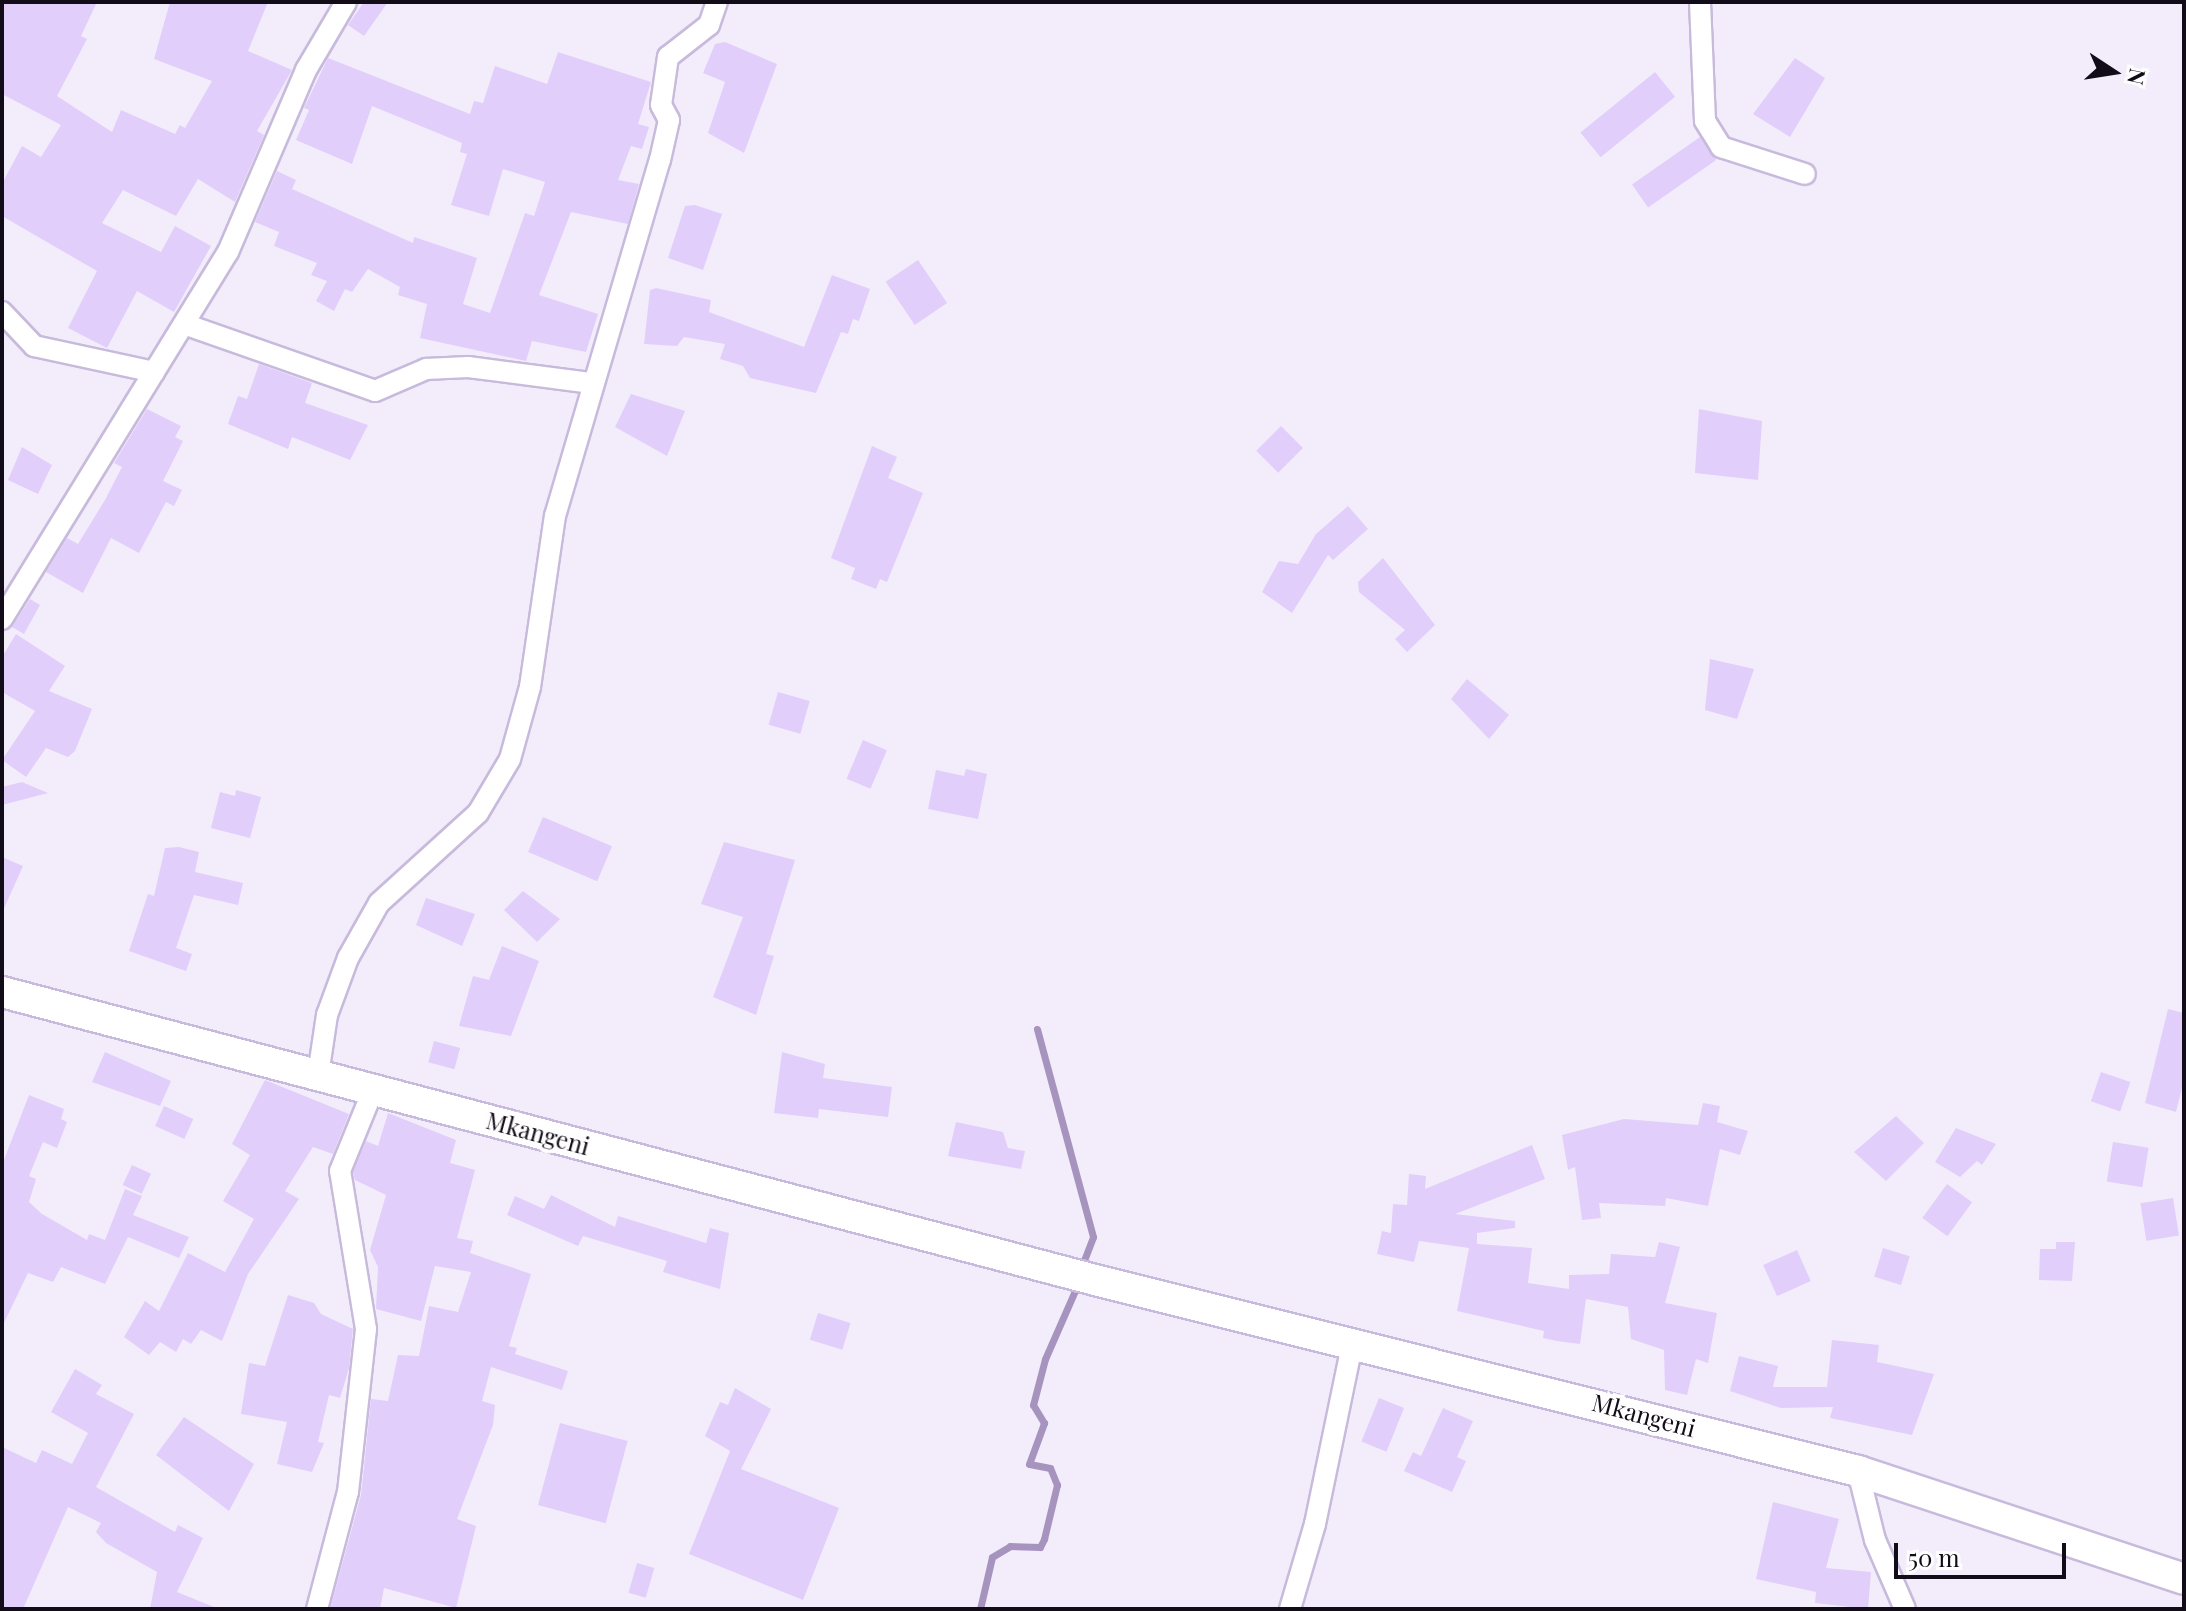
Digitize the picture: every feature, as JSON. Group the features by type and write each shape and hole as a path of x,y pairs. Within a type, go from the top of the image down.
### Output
{"street":[{"path":"2,619 228,252 306,70 346,2"},
{"path":"318,1075 327,1015 348,958 379,903 478,813 510,759 530,687 555,516 660,160 669,120 661,105 668,57 709,25 717,2"},
{"path":"1700,2 1705,121 1721,147 1805,174"},
{"path":"2,312 34,346 154,372"},
{"path":"184,324 375,391 440,368 592,383"},
{"name":"Mkangeni","path":"2,992 1084,1277 1858,1471 2184,1579"},
{"path":"317,1609 348,1492 366,1329 340,1171 373,1090"},
{"path":"1290,1609 1315,1524 1352,1345"},
{"path":"1858,1471 1875,1540 1905,1609"}],"building":[{"path":"2,2 97,2 81,36 87,39 57,96 112,132 121,110 175,134 180,125 185,128 212,81 154,59 170,2 268,2 248,51 292,70 257,131 264,135 235,202 198,179 176,216 123,190 102,223 161,252 175,226 211,246 174,312 137,291 107,348 68,328 97,271 2,216 2,184 22,146 41,157 61,125 2,94"},
{"path":"364,2 388,2 364,36 348,25"},
{"path":"725,42 777,64 744,153 708,133 725,82 703,73 715,44"},
{"path":"558,52 651,82 638,124 649,127 642,149 631,146 618,180 639,184 628,224 571,212 539,295 598,314 586,352 532,341 526,361 420,338 427,304 398,295 400,287 368,269 352,292 345,289 334,311 316,301 327,281 311,275 317,263 274,246 279,232 255,222 277,171 296,180 292,189 413,243 414,237 477,258 463,304 490,313 525,213 534,216 545,182 503,169 489,216 451,205 467,154 460,152 462,143 372,106 352,164 296,140 309,110 304,108 328,58 470,114 474,101 483,103 495,66 547,84"},
{"path":"1795,58 1825,78 1790,137 1753,114"},
{"path":"1655,72 1675,97 1601,157 1580,132"},
{"path":"1700,137 1716,160 1648,208 1632,185"},
{"path":"695,205 722,214 703,270 668,258 685,206"},
{"path":"918,260 947,303 915,325 886,282"},
{"path":"832,275 870,289 859,321 853,319 848,334 841,332 816,393 750,378 743,366 720,359 725,344 684,337 677,346 644,344 650,290 656,288 711,300 709,312 804,347"},
{"path":"259,364 312,383 305,403 368,425 350,460 292,437 288,449 228,424 238,396 247,399"},
{"path":"631,394 685,411 667,456 615,427"},
{"path":"147,409 181,426 175,437 183,441 163,481 182,490 174,506 166,502 139,553 111,538 83,593 46,572 67,538 78,544 122,467 114,463"},
{"path":"1699,409 1762,421 1758,480 1695,473"},
{"path":"1281,426 1303,448 1278,473 1256,451"},
{"path":"872,446 897,457 888,478 923,493 887,582 880,579 876,589 851,579 855,568 831,558"},
{"path":"22,447 52,465 38,494 8,480"},
{"path":"1348,506 1368,529 1333,560 1328,555 1292,613 1262,592 1279,561 1298,564 1316,534"},
{"path":"1383,558 1435,625 1407,652 1395,639 1405,630 1359,592 1358,582"},
{"path":"30,599 40,605 24,634 12,627"},
{"path":"16,634 65,666 49,691 92,709 75,751 68,757 46,748 26,777 2,760 35,711 2,692 2,657"},
{"path":"1710,659 1754,669 1737,719 1705,710"},
{"path":"1467,679 1509,715 1489,739 1451,699"},
{"path":"778,692 810,701 800,734 769,725"},
{"path":"863,740 887,750 871,789 847,779"},
{"path":"966,769 987,774 978,819 928,809 936,770 964,776"},
{"path":"22,782 48,793 2,805 2,787"},
{"path":"236,790 261,797 250,838 211,828 220,792 235,796"},
{"path":"543,817 612,846 597,881 528,852"},
{"path":"724,842 795,860 766,954 774,956 756,1015 713,997 743,917 701,904"},
{"path":"179,847 199,852 195,872 243,883 238,905 194,895 176,948 192,954 186,971 129,951 148,894 154,896 165,848"},
{"path":"2,857 23,866 2,913"},
{"path":"523,891 560,919 537,942 504,910"},
{"path":"426,898 475,914 462,946 416,925"},
{"path":"502,946 539,961 511,1036 459,1026 473,976 489,980"},
{"path":"2168,1009 2184,1013 2184,1080 2176,1112 2145,1103"},
{"path":"434,1041 460,1048 454,1069 428,1062"},
{"path":"105,1052 171,1081 160,1106 92,1082"},
{"path":"782,1052 825,1064 823,1078 892,1087 888,1117 819,1109 818,1118 774,1113"},
{"path":"2101,1072 2130,1082 2120,1111 2091,1101"},
{"path":"265,1080 349,1114 333,1154 313,1147 285,1191 299,1199 248,1274 222,1341 201,1330 191,1344 183,1339 176,1352 160,1342 149,1355 124,1337 145,1301 159,1311 188,1253 225,1272 254,1219 223,1201 250,1155 232,1144"},
{"path":"29,1095 64,1109 61,1119 67,1122 57,1148 43,1142 29,1176 36,1179 29,1202 42,1214 87,1240 89,1234 105,1240 125,1189 142,1196 133,1215 189,1237 179,1258 128,1237 105,1284 61,1267 53,1282 28,1273 2,1327 2,1165"},
{"path":"1703,1103 1720,1106 1717,1122 1748,1131 1740,1155 1720,1149 1708,1206 1666,1198 1665,1206 1599,1203 1601,1218 1582,1220 1575,1167 1568,1170 1562,1135 1624,1119 1698,1125"},
{"path":"164,1106 193,1119 184,1139 155,1126"},
{"path":"388,1113 456,1140 450,1163 475,1170 457,1238 473,1241 470,1253 531,1274 509,1346 517,1348 515,1354 568,1371 562,1390 491,1367 482,1401 495,1405 493,1425 457,1519 476,1526 456,1608 384,1588 380,1609 330,1609 361,1495 371,1399 388,1401 398,1355 419,1356 429,1306 458,1312 471,1272 435,1266 421,1321 376,1309 378,1267 370,1250 386,1195 355,1180 353,1172 366,1141 378,1146"},
{"path":"1896,1116 1924,1143 1886,1181 1854,1152"},
{"path":"956,1122 1003,1132 1008,1148 1025,1151 1021,1169 948,1156"},
{"path":"1956,1128 1996,1144 1982,1165 1977,1161 1960,1177 1935,1162"},
{"path":"2113,1142 2149,1148 2142,1187 2107,1182"},
{"path":"1532,1145 1545,1179 1455,1214 1515,1221 1515,1228 1477,1233 1477,1244 1532,1248 1528,1283 1569,1289 1569,1275 1609,1274 1611,1254 1655,1257 1659,1242 1680,1247 1665,1303 1717,1313 1708,1363 1696,1359 1687,1395 1665,1390 1664,1350 1631,1339 1628,1307 1586,1299 1580,1344 1557,1341 1543,1338 1544,1331 1457,1311 1469,1248 1419,1241 1414,1262 1377,1254 1382,1231 1391,1233 1393,1204 1407,1205 1409,1174 1426,1176 1425,1189"},
{"path":"132,1165 151,1174 142,1194 123,1185"},
{"path":"1947,1184 1972,1202 1947,1236 1922,1218"},
{"path":"551,1195 615,1227 618,1216 706,1243 710,1228 729,1233 720,1289 663,1272 667,1261 583,1236 578,1246 507,1215 515,1196 544,1209"},
{"path":"2173,1198 2179,1236 2146,1241 2140,1203"},
{"path":"2056,1242 2075,1242 2072,1281 2039,1280 2040,1249 2056,1249"},
{"path":"1883,1248 1910,1256 1901,1285 1874,1277"},
{"path":"1797,1250 1811,1281 1777,1296 1763,1265"},
{"path":"288,1295 314,1303 321,1314 353,1329 349,1368 340,1398 329,1395 318,1442 324,1443 312,1472 277,1464 287,1422 241,1414 249,1363 265,1366"},
{"path":"818,1313 851,1323 842,1350 810,1340"},
{"path":"1832,1340 1879,1345 1877,1362 1934,1374 1912,1435 1830,1418 1833,1407 1781,1408 1730,1391 1739,1356 1778,1366 1773,1387 1827,1387"},
{"path":"75,1369 102,1385 96,1394 134,1414 96,1487 175,1532 178,1525 203,1538 177,1592 219,1609 150,1609 157,1572 106,1543 96,1532 101,1523 68,1507 23,1609 2,1609 2,1447 36,1463 42,1450 72,1464 88,1433 51,1412"},
{"path":"735,1388 771,1409 741,1469 839,1508 803,1600 689,1554 730,1451 705,1436 720,1402 728,1405"},
{"path":"1379,1398 1404,1408 1386,1452 1361,1442"},
{"path":"1443,1408 1473,1421 1457,1457 1466,1461 1452,1492 1404,1471 1413,1452 1421,1456"},
{"path":"184,1417 254,1464 229,1511 156,1455"},
{"path":"560,1423 628,1441 606,1523 538,1505"},
{"path":"1773,1502 1839,1519 1826,1568 1871,1572 1868,1609 1815,1603 1816,1592 1756,1579"},
{"path":"637,1563 654,1568 646,1598 628,1593"}],"waterway":[{"path":"1037,1029 1093,1237 1081,1268"},
{"path":"980,1609 992,1557 1010,1546 1040,1547 1044,1539 1057,1485 1050,1468 1029,1464 1044,1423 1033,1405 1045,1359 1078,1284"}]}
